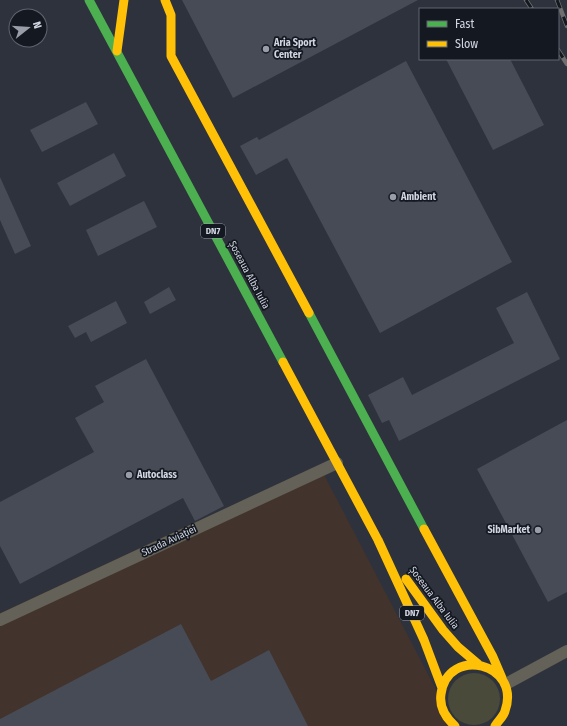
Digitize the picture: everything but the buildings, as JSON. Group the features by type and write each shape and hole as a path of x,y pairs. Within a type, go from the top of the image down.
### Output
{"main road":[{"path":"117,51 124,0"},
{"path":"165,0 171,15 171,56 486,644 504,681 508,690 507,709 502,723 495,726"},
{"name":"Șoseaua Alba Iulia","path":"90,1 378,540 424,640 442,688"},
{"name":"Șoseaua Alba Iulia","path":"378,540 443,630 479,665"},
{"path":"442,688 447,678 456,670 466,665 479,665"},
{"name":"DN7","path":"479,665 489,668 504,681"},
{"name":"DN7","path":"442,688 440,695 442,710 454,726"}],"street":[{"name":"Strada Aviației","path":"0,620 337,463"},
{"path":"479,665 486,659 486,644"},
{"path":"504,681 567,651"}],"shaded area":[{"path":"319,465 455,726 0,726 0,613"}],"green space":[{"path":"469,673 479,673 493,680 500,694 500,704 493,718 479,725 469,725 459,721 452,714 448,704 448,694 452,684 459,677"}],"railway":[{"path":"526,0 531,8"},
{"path":"557,0 567,26"},
{"path":"559,52 567,64"}],"traffic: fast":[{"path":"89,0 283,362"},
{"path":"309,313 424,529"}],"traffic: slow":[{"path":"117,51 124,0"},
{"path":"165,0 171,15 171,56 309,313"},
{"path":"283,362 378,540 424,640 442,688"},
{"path":"424,529 493,657 502,678"},
{"path":"406,579 443,630 458,647 478,664"},
{"path":"455,726 444,712 441,703 441,694 446,679 456,669 469,665 482,666 494,672 503,681 507,694 505,711 495,726"}],"place":[{"name":"Aria Sport Center","path":"266,49"},
{"name":"Ambient","path":"393,197"},
{"name":"Autoclass","path":"129,475"},
{"name":"SibMarket","path":"538,530"}]}
